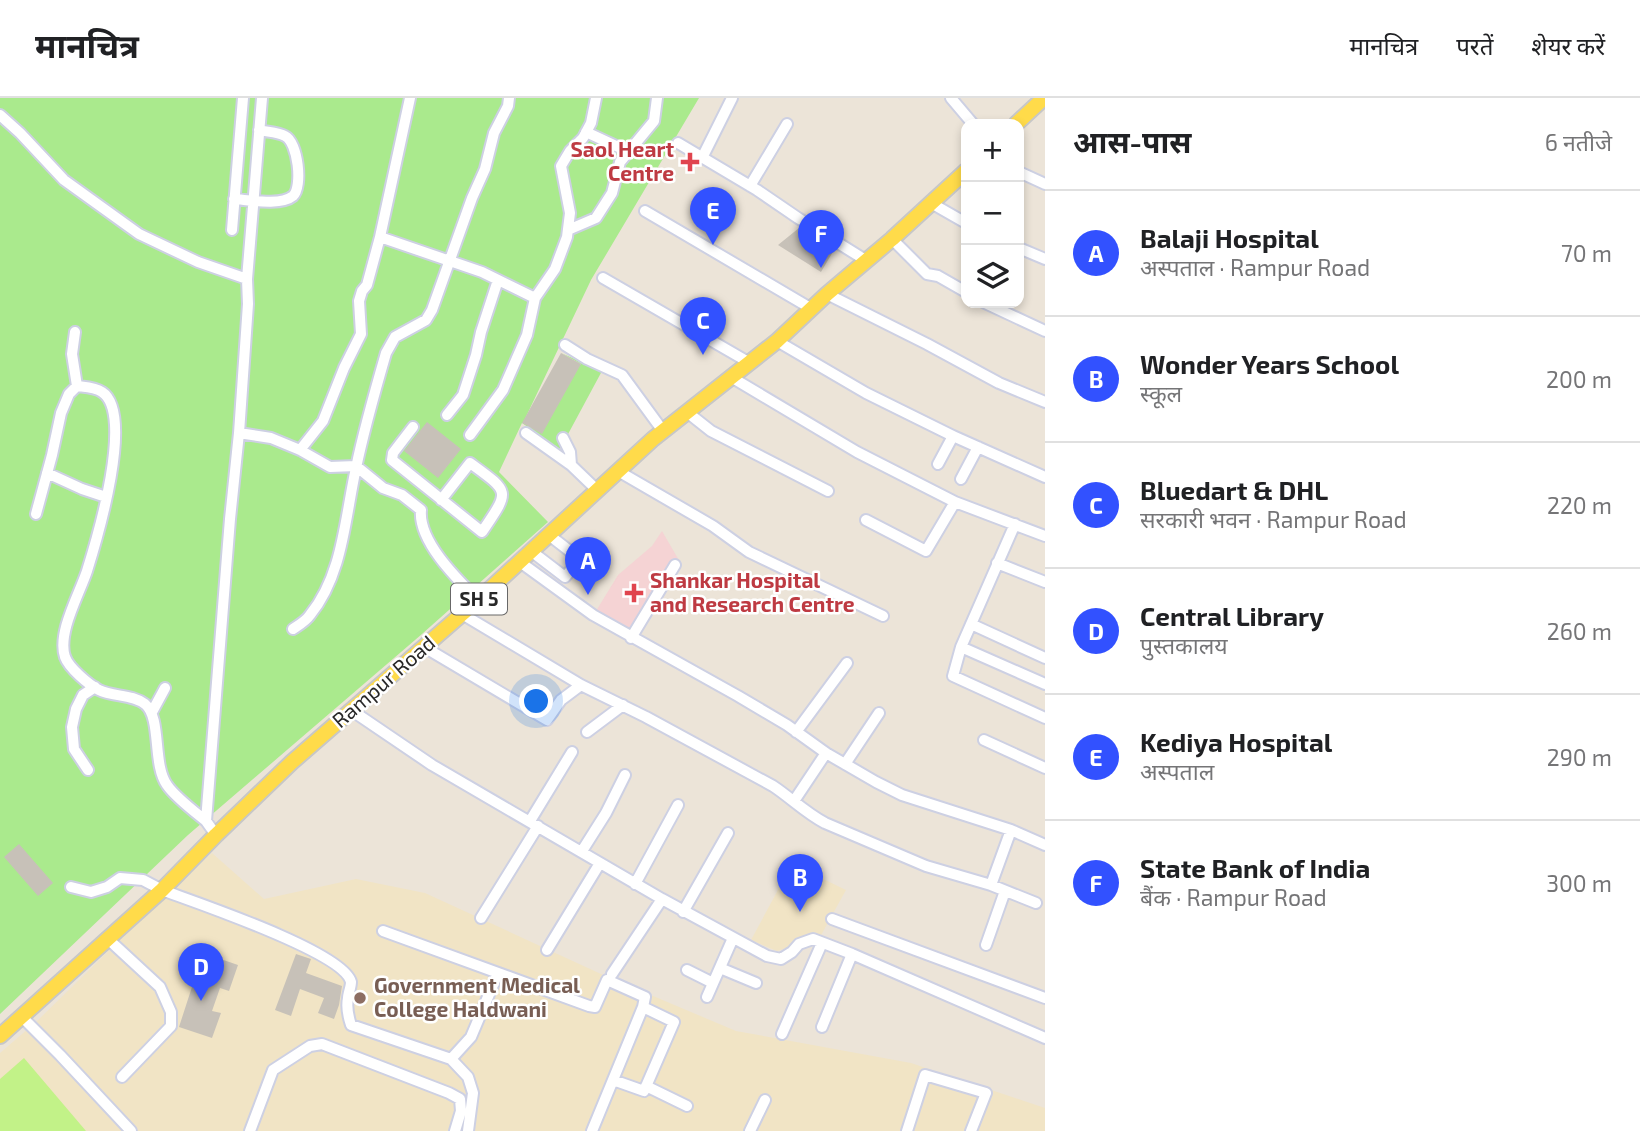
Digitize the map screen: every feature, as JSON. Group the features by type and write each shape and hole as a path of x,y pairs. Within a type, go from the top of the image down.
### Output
{"main road":[{"path":"1022,119 1043,103"},
{"name":"Rampur Road","path":"0,1036 162,890 292,762 478,600 663,431 777,341 961,176"}],"street":[{"path":"232,230 243,98"},
{"path":"206,821 239,433 248,304 247,279 262,98"},
{"path":"300,450 323,421 361,334 359,301 367,285 380,237 410,98"},
{"path":"293,629 309,618 325,594 343,539 356,466 386,353 395,337 426,320 432,310 509,98"},
{"path":"470,435 503,390 527,335 534,298 555,268 567,237 570,213 561,166 591,123 596,98"},
{"path":"568,230 596,218 612,193 620,162 654,121 657,98"},
{"path":"702,158 732,98"},
{"path":"951,98 969,119"},
{"path":"242,114 261,113"},
{"path":"0,116 20,133 64,180 138,234 198,262 247,279"},
{"path":"750,186 787,124"},
{"path":"234,199 282,201 293,196 298,189 297,155 292,142 286,136 259,130"},
{"path":"586,132 629,152"},
{"path":"678,143 867,261"},
{"path":"1024,174 1045,184"},
{"path":"931,204 961,220"},
{"path":"645,211 812,309"},
{"path":"380,237 482,272 534,298"},
{"path":"892,239 927,274 938,276 961,289"},
{"path":"1024,250 1045,259"},
{"path":"603,278 750,362"},
{"path":"447,415 463,395 498,280"},
{"path":"827,294 999,383 1045,402"},
{"path":"996,308 1045,331"},
{"path":"75,332 72,354 77,386"},
{"path":"777,341 866,393 1045,477"},
{"path":"565,345 587,359 622,375 663,431"},
{"path":"731,377 857,452 955,502 1045,536"},
{"path":"36,513 61,414 69,394 77,386 103,392 114,406 116,445 103,517 87,570 65,627 63,646 66,659 75,671 99,690 138,701 152,712 160,768 166,785 206,821 216,835"},
{"path":"687,412 711,431 828,491"},
{"path":"412,427 393,453 392,460 437,497 482,532 503,495 500,485 470,463 437,497 421,510"},
{"path":"239,433 271,438 330,467 356,466 383,488 402,495 421,510"},
{"path":"526,433 570,465 597,490"},
{"path":"937,464 953,436"},
{"path":"563,438 570,452 570,465"},
{"path":"961,478 978,447"},
{"path":"618,471 713,526 749,552 883,616"},
{"path":"47,473 106,497"},
{"path":"866,520 926,551 955,502"},
{"path":"421,510 424,528 431,544 445,564 478,600"},
{"path":"1015,524 961,648 953,676 1045,718"},
{"path":"531,551 565,577 580,559 549,535"},
{"path":"520,562 567,597 631,638 738,696 876,782 902,795 1011,830 1045,845"},
{"path":"997,563 1045,582"},
{"path":"631,638 674,565"},
{"path":"462,614 581,685 774,786 813,817 926,866 991,885 1036,903"},
{"path":"971,624 1045,658"},
{"path":"424,647 547,720 561,700 581,685"},
{"path":"961,648 1045,684"},
{"path":"796,732 847,663"},
{"path":"88,770 74,749 72,727 83,695 95,687"},
{"path":"152,712 164,688"},
{"path":"587,732 623,705"},
{"path":"351,710 432,765 683,912 767,956 781,959 799,944 813,939 1045,1038"},
{"path":"845,764 879,713"},
{"path":"984,740 1045,768"},
{"path":"481,918 572,752"},
{"path":"794,801 826,753"},
{"path":"582,851 606,813 625,775"},
{"path":"635,884 678,804"},
{"path":"991,885 1011,830"},
{"path":"683,912 728,833"},
{"path":"547,950 600,863"},
{"path":"71,887 91,892 107,887 120,878 143,880 307,947 344,972 351,983 347,1009 351,1025 451,1059 468,1077 473,1093 468,1131"},
{"path":"986,944 1005,891"},
{"path":"612,974 662,900"},
{"path":"832,919 1045,998"},
{"path":"383,931 595,1007 607,980 645,997 592,1131"},
{"path":"108,939 160,987 171,1012 171,1026 122,1077"},
{"path":"707,997 733,939"},
{"path":"782,1034 822,943"},
{"path":"822,1027 852,954"},
{"path":"720,968 756,983"},
{"path":"687,970 713,983"},
{"path":"451,1059 471,1037 498,973"},
{"path":"613,1080 644,1091 674,1022 643,1007"},
{"path":"22,1017 131,1131"},
{"path":"250,1131 273,1070 310,1046 322,1044 460,1099 461,1111 456,1131"},
{"path":"907,1131 925,1075 986,1093 971,1131"},
{"path":"646,1086 687,1106"},
{"path":"750,1131 765,1100"}],"shaded area":[{"name":"Shankar Hospital and Research Centre","path":"662,531 680,562 636,636 596,611 618,575 652,546"},
{"name":"Government Medical College Haldwani","path":"212,853 264,899 356,879 425,893 601,974 736,1031 911,1063 1045,1108 1045,1131 0,1131 0,1053 36,1022"},
{"path":"792,864 846,890 820,937 777,951 751,940"}],"green space":[{"path":"0,98 699,98 591,280 523,423 581,364 561,353 602,371 560,449 522,423 499,472 548,522 188,835 0,1014"},
{"path":"24,1058 86,1131 0,1131 0,1079"}],"building":[{"path":"799,228 834,250 821,272 778,245"},
{"path":"561,353 581,364 542,434 522,423"},
{"path":"427,422 461,449 438,478 404,451"},
{"path":"19,844 53,883 38,896 4,857"},
{"path":"203,953 238,965 229,991 220,988 212,1011 221,1013 212,1038 179,1027"},
{"path":"296,954 311,959 306,973 342,986 334,1019 318,1013 324,998 300,989 291,1016 275,1010"}],"place":[{"name":"Saol Heart Centre","path":"690,162"},
{"name":"Kediya Hospital","path":"713,245"},
{"name":"State Bank of India","path":"821,268"},
{"name":"Bluedart & DHL","path":"703,355"},
{"name":"Shankar Hospital and Research Centre","path":"634,593"},
{"name":"Balaji Hospital","path":"588,595"},
{"name":"Wonder Years School","path":"800,912"},
{"name":"Government Medical College Haldwani","path":"360,998"},
{"name":"Central Library","path":"201,1001"}]}
